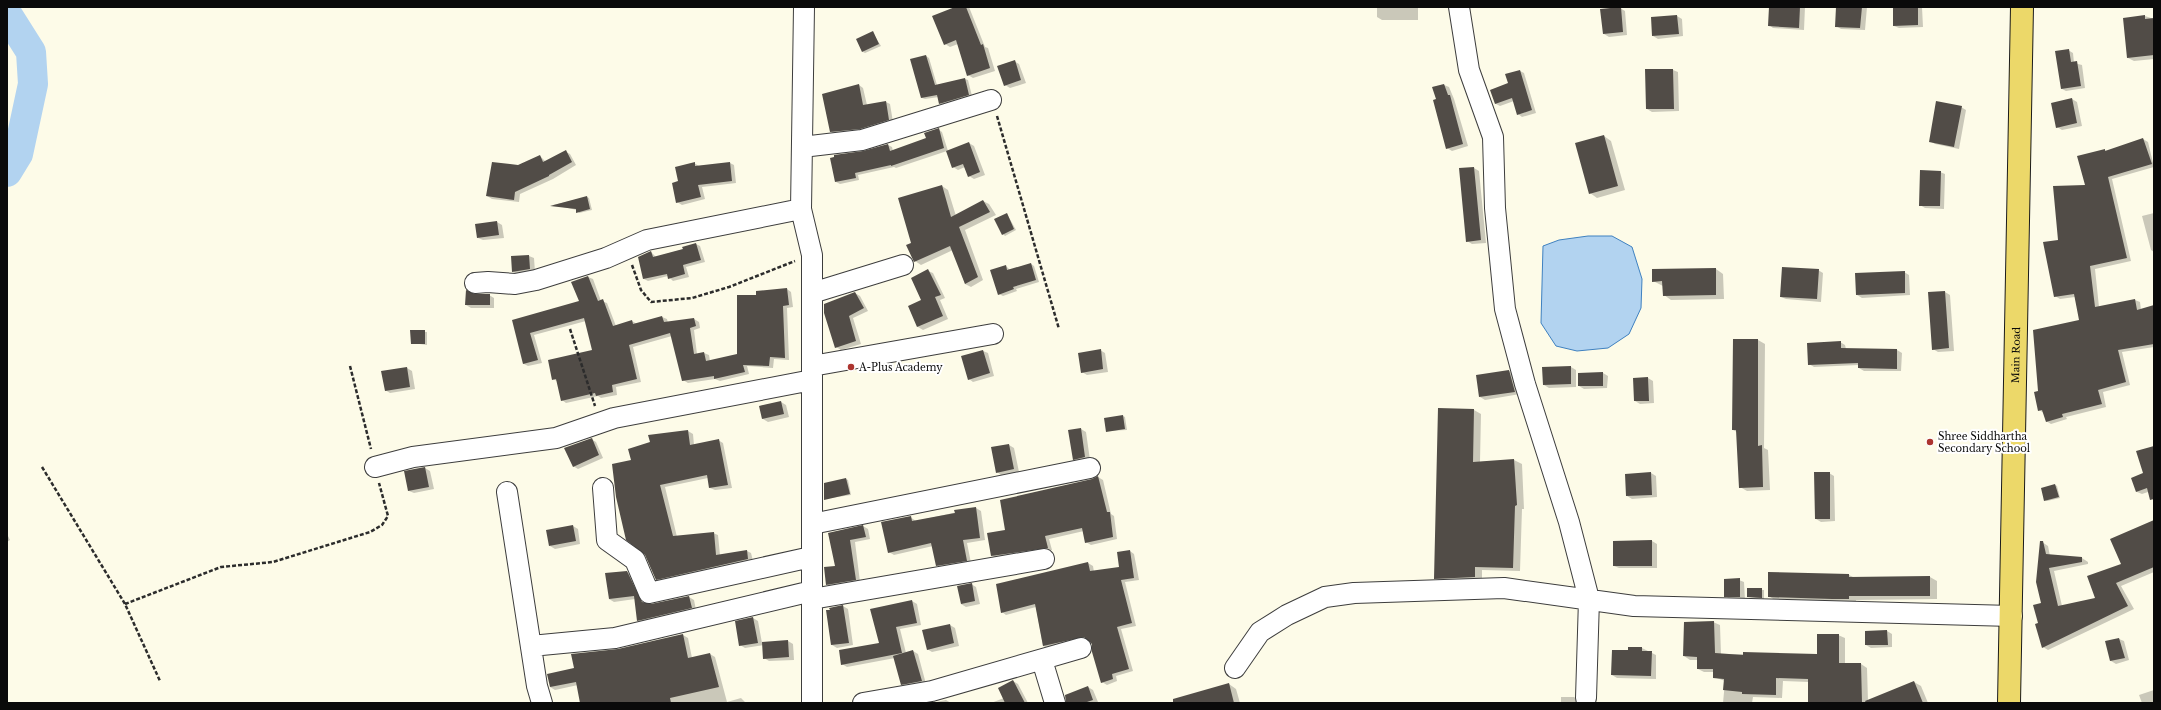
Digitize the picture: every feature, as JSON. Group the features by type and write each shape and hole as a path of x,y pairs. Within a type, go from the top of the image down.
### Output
{"main road":[{"name":"Main Road","path":"2009,703 2012,616 2022,7"}],"street":[{"path":"804,7 801,209 812,255 812,703"},
{"path":"1459,7 1469,70 1493,137 1495,208 1505,309 1525,384 1569,522 1589,599 1586,698"},
{"path":"802,147 862,140 991,100"},
{"path":"475,283 488,282 515,284 536,280 606,258 647,240 801,209"},
{"path":"812,293 904,265"},
{"path":"375,467 413,457 556,438 600,422 812,373 993,334"},
{"path":"812,524 1090,468"},
{"path":"603,488 607,540 635,560 649,593 812,557"},
{"path":"507,492 537,686 542,703"},
{"path":"531,646 615,638 812,595 1044,559"},
{"path":"1235,668 1260,632 1287,615 1325,597 1354,593 1504,588 1634,606 2012,616"},
{"path":"863,703 932,691 1081,648"},
{"path":"1042,660 1055,703"}],"path":[{"path":"991,100 1059,329"},
{"path":"627,249 641,290 651,302 692,298 729,287 812,255"},
{"path":"570,329 600,422"},
{"path":"125,604 222,567 273,562 370,532 382,525 388,516 350,366"},
{"path":"42,467 125,604 160,681"}],"water":[{"path":"1588,236 1612,236 1632,247 1642,279 1641,308 1629,334 1608,348 1577,351 1556,346 1541,323 1543,246 1559,240"}],"building":[{"path":"955,7 966,7 981,45 983,44 990,68 967,76 956,40 944,45 932,16"},
{"path":"1621,7 1623,32 1603,34 1600,9"},
{"path":"1769,7 1800,7 1799,28 1768,26"},
{"path":"1836,7 1862,7 1860,28 1835,27"},
{"path":"1893,7 1918,7 1918,25 1893,26"},
{"path":"1677,15 1679,34 1652,36 1651,17"},
{"path":"2145,15 2145,19 2154,18 2154,55 2127,58 2123,18"},
{"path":"873,31 879,44 862,52 856,39"},
{"path":"2069,49 2071,62 2077,61 2081,86 2061,89 2055,51"},
{"path":"926,55 935,85 965,78 969,95 939,104 937,95 921,98 910,59"},
{"path":"1015,60 1021,80 1004,86 997,66"},
{"path":"1645,69 1673,69 1674,109 1646,109"},
{"path":"1520,70 1532,110 1517,115 1512,98 1495,104 1490,90 1508,83 1505,74"},
{"path":"859,84 863,105 886,101 889,120 860,129 830,132 822,94"},
{"path":"1444,84 1448,95 1450,95 1463,144 1446,149 1433,100 1436,99 1432,87"},
{"path":"2072,98 2077,123 2056,128 2051,103"},
{"path":"1936,101 1962,106 1954,147 1929,142"},
{"path":"939,128 944,148 891,166 855,173 856,178 835,182 830,158 834,157 834,155 863,151 888,144 890,151 926,138 924,133"},
{"path":"1604,135 1618,186 1589,194 1575,143"},
{"path":"2143,138 2152,164 2108,177 2127,258 2090,266 2095,307 2135,299 2137,310 2154,305 2154,344 2118,350 2126,382 2098,390 2102,404 2062,414 2063,417 2046,422 2042,410 2038,411 2034,392 2038,391 2033,330 2079,320 2074,294 2054,297 2043,242 2058,240 2053,186 2085,185 2077,156 2105,149 2105,151"},
{"path":"969,142 980,172 968,177 963,164 952,168 946,151"},
{"path":"566,150 572,162 549,176 515,192 514,200 486,196 492,162 518,165 540,155 543,162"},
{"path":"695,162 695,166 730,162 732,181 698,185 701,197 676,203 672,183 678,181 675,167"},
{"path":"1474,167 1481,240 1466,242 1459,168"},
{"path":"1920,170 1941,171 1940,206 1919,206"},
{"path":"942,185 951,217 983,200 990,212 959,227 978,277 965,284 950,246 914,262 906,245 911,243 898,198"},
{"path":"587,196 590,209 576,213 576,209 550,206"},
{"path":"1007,213 1014,229 1002,235 994,219"},
{"path":"497,221 499,235 477,238 475,224"},
{"path":"696,243 701,260 683,265 685,274 668,279 667,274 643,279 638,257 651,251 653,257 683,249 682,247"},
{"path":"529,255 530,269 512,272 511,256"},
{"path":"1031,263 1036,280 1013,287 1014,289 998,295 990,270 1006,265 1007,270"},
{"path":"1782,267 1819,269 1817,299 1780,297"},
{"path":"1716,268 1716,295 1663,296 1662,281 1652,282 1652,269"},
{"path":"928,269 941,295 935,297 943,316 917,327 908,306 921,300 911,278"},
{"path":"1905,271 1905,293 1856,295 1855,273"},
{"path":"588,276 598,301 603,299 613,326 632,320 633,324 662,316 664,322 694,318 696,326 690,328 694,354 704,352 706,361 737,354 737,295 756,295 756,291 787,288 789,305 783,306 785,358 770,357 769,366 743,365 745,372 714,379 714,376 682,381 670,333 629,345 637,379 612,385 613,392 596,396 595,393 561,401 556,379 552,380 548,360 592,350 584,318 530,333 538,360 523,364 512,320 579,301 571,282"},
{"path":"466,290 475,294 490,294 490,305 465,305"},
{"path":"1945,291 1949,348 1932,350 1928,292"},
{"path":"855,292 864,308 849,316 856,341 835,348 824,313 824,304"},
{"path":"410,330 425,330 425,344 411,344"},
{"path":"1733,339 1758,339 1758,446 1762,445 1763,487 1739,488 1736,430 1732,430"},
{"path":"1841,341 1841,348 1897,349 1897,369 1858,368 1858,363 1808,365 1807,343"},
{"path":"1101,349 1103,369 1081,373 1078,353"},
{"path":"983,350 990,373 968,380 961,356"},
{"path":"1571,366 1571,384 1543,385 1542,367"},
{"path":"407,367 410,387 385,391 381,371"},
{"path":"1509,370 1515,392 1479,397 1476,375"},
{"path":"1603,372 1603,386 1578,386 1578,373"},
{"path":"1648,377 1649,401 1634,401 1633,378"},
{"path":"781,401 784,414 762,419 759,406"},
{"path":"1438,408 1474,409 1473,462 1514,459 1517,505 1515,506 1513,568 1475,567 1475,577 1434,579"},
{"path":"1123,415 1125,429 1106,432 1104,418"},
{"path":"1081,428 1085,457 1073,460 1068,430"},
{"path":"688,430 690,445 719,439 728,485 709,488 707,475 660,485 673,536 714,532 716,555 747,550 748,559 656,580 645,555 626,540 616,497 612,464 631,460 628,449 650,442 648,435"},
{"path":"592,438 599,455 573,467 564,448"},
{"path":"1009,444 1014,469 996,473 991,447"},
{"path":"2154,446 2154,499 2150,500 2147,488 2136,492 2131,478 2143,473 2136,451"},
{"path":"425,467 429,487 408,491 404,471"},
{"path":"1651,472 1652,495 1626,496 1625,474"},
{"path":"1814,472 1830,472 1830,519 1815,519"},
{"path":"1098,476 1107,512 1110,512 1113,537 1085,543 1082,528 1045,536 1048,548 991,556 987,533 1005,530 1000,500 1092,479"},
{"path":"846,478 850,494 824,500 824,483"},
{"path":"2055,484 2059,497 2044,501 2041,488"},
{"path":"976,507 980,538 963,540 967,561 936,566 931,543 888,553 881,522 911,516 912,521 955,513 954,510"},
{"path":"2154,520 2154,567 2116,583 2128,606 2042,648 2035,624 2038,623 2033,605 2041,603 2036,582 2040,541 2043,541 2046,554 2082,557 2082,562 2049,568 2058,606 2095,598 2087,576 2121,564 2110,539"},
{"path":"573,525 576,541 549,546 546,530"},
{"path":"863,525 866,537 850,540 856,580 826,585 824,567 835,566 828,533"},
{"path":"1652,540 1652,566 1613,566 1613,541"},
{"path":"1130,550 1134,578 1121,580 1132,623 1117,627 1129,669 1112,674 1113,679 1101,683 1092,652 1092,644 1084,637 1043,646 1035,604 1001,613 996,584 1088,562 1090,571 1119,567 1117,552"},
{"path":"627,571 642,602 651,604 689,596 692,608 637,621 634,596 609,599 605,573"},
{"path":"1768,572 1849,574 1849,577 1930,576 1930,596 1849,596 1849,599 1768,597"},
{"path":"1740,578 1740,597 1724,597 1724,579"},
{"path":"972,583 975,601 961,604 957,586"},
{"path":"1747,588 1762,588 1762,598 1747,597"},
{"path":"912,600 917,623 896,627 902,653 841,665 839,650 879,643 870,609"},
{"path":"843,605 849,643 831,645 826,610"},
{"path":"753,617 758,643 739,646 735,621"},
{"path":"1714,621 1715,653 1743,655 1743,652 1817,654 1817,634 1839,634 1839,663 1861,663 1862,703 1808,703 1808,679 1776,678 1776,695 1742,694 1742,692 1723,690 1724,679 1713,678 1713,669 1697,669 1697,657 1683,656 1684,622"},
{"path":"950,624 954,643 927,650 922,630"},
{"path":"1887,630 1888,645 1865,645 1865,631"},
{"path":"683,634 688,658 710,653 719,687 670,698 671,703 580,703 576,682 550,687 547,674 574,668 571,654 618,649"},
{"path":"2119,638 2125,658 2110,661 2105,641"},
{"path":"788,640 789,657 763,659 762,642"},
{"path":"1628,647 1642,647 1642,651 1652,651 1651,676 1611,675 1612,650 1628,650"},
{"path":"913,650 922,681 901,685 893,656"},
{"path":"1013,680 1025,703 1005,703 998,688"},
{"path":"1914,681 1923,703 1866,703 1865,701"},
{"path":"1229,683 1234,703 1173,703 1173,699"},
{"path":"1088,686 1093,700 1084,703 1066,703 1065,695"}],"waterway":[{"path":"7,14 31,52 33,84 18,154 7,172"}],"place":[{"name":"A-Plus Academy","path":"851,367"},
{"name":"Shree Siddhartha Secondary School","path":"1930,442"}]}
